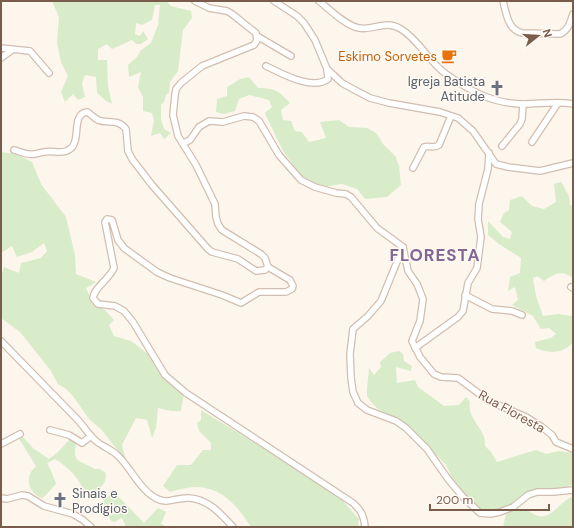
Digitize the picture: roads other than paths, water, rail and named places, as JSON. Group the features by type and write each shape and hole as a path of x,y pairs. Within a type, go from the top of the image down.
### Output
{"street":[{"path":"195,1 209,8 227,11 253,30 257,36 291,56"},
{"path":"266,66 309,83 317,84 328,79 327,69 315,40 304,23 293,13 274,1"},
{"path":"319,1 346,22 357,28 367,28 385,24 401,29 444,73 484,97 523,104 573,104"},
{"path":"503,1 511,26 516,32 560,34 565,32 573,14"},
{"path":"257,36 256,43 254,45 202,66 181,83 176,89 173,115 178,136 184,143 216,204 216,217 222,230 261,254 265,258 268,267 290,280 293,286 292,289 286,292 259,292 241,303 222,295 170,278 157,272 121,244 118,240 112,220 109,218 106,219 105,222 114,268 94,293 95,302 98,304 115,306 124,311 133,322 165,375 186,393 353,503 361,511 365,527"},
{"path":"1,48 30,51 49,73"},
{"path":"1,58 12,50"},
{"path":"327,69 342,83 370,98 388,103 440,112 458,118 473,131 495,161 508,167 540,171 573,163"},
{"path":"532,142 558,103"},
{"path":"502,146 520,124 522,119 523,104"},
{"path":"14,150 37,154 43,152 63,152 69,150 73,146 76,138 79,117 83,113 87,112 98,120 116,122 124,126 127,132 126,141 128,151 132,159 152,185 208,249 238,260 256,271 265,270 268,267"},
{"path":"184,143 190,140 199,127 209,121 223,122 244,116 253,118 259,121 279,155 301,180 315,188 346,194 351,197 377,228 403,247 408,272 417,284 423,299 420,321 412,341 415,348 461,314 468,283 477,268 481,237 478,219 479,204 488,169 489,153"},
{"path":"413,168 424,147 437,147 439,145 451,116"},
{"path":"488,169 495,161"},
{"path":"403,247 381,301 368,316 353,329 350,354 351,378 353,392 358,403 367,410 396,421 406,428 427,449 463,497 480,513 490,514 500,512 513,507 528,495 537,492 573,490"},
{"path":"465,295 492,309 512,311 522,316"},
{"path":"1,342 82,424 96,441 115,453 142,487 158,500 168,501 188,497 197,499 210,504 220,512 233,527"},
{"name":"Rua Floresta","path":"415,348 420,357 434,374 441,377 458,378 488,401 526,417 552,435 556,442 573,449"},
{"path":"50,430 69,435 82,442 91,436"},
{"path":"1,444 20,434"},
{"path":"1,498 22,495 28,496 34,498 44,506 73,514 91,527"}],"place":[{"name":"Eskimo Sorvetes","path":"449,56"},
{"name":"Igreja Batista Atitude","path":"497,88"},
{"name":"Sinais e Prodígios","path":"60,500"}],"district":[{"name":"FLORESTA","path":"435,255"}]}
